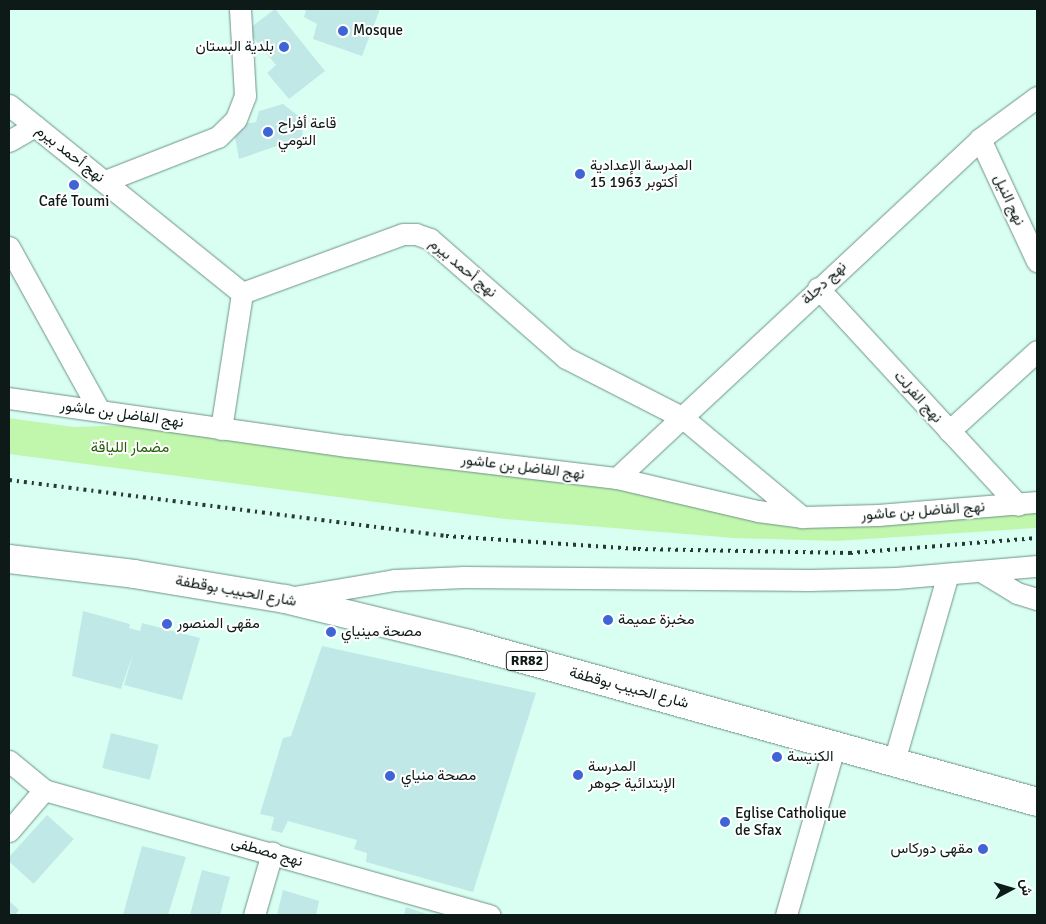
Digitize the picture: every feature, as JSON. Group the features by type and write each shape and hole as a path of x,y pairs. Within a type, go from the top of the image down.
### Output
{"main road":[{"name":"شارع الحبيب بوقطفة","path":"9,559 134,574 285,598 470,644 1037,802"}],"street":[{"path":"105,181 218,137 236,119 245,96 240,9"},
{"name":"نهج دجلة","path":"618,478 818,288 980,139 1037,97"},
{"name":"نهج أحمد بيرم","path":"9,105 242,293 402,234 416,234 430,239 566,358 683,418 802,517"},
{"path":"9,141 35,126"},
{"name":"نهج النيل","path":"980,139 1037,261"},
{"path":"9,248 99,410"},
{"name":"نهج الفرلت","path":"818,288 949,431 1028,503"},
{"path":"221,428 242,293"},
{"path":"949,431 1037,351"},
{"name":"نهج الفاضل بن عاشور","path":"9,398 221,428 618,478 758,512 802,517 878,515 1028,503"},
{"path":"285,598 394,580 464,577 809,580 948,574 1037,566"},
{"path":"981,571 1017,593 1037,599"},
{"path":"894,761 948,574"},
{"path":"786,915 834,744"},
{"name":"نهج مصطفى","path":"9,761 44,790 490,915"},
{"path":"9,831 44,790"},
{"path":"254,915 272,853"}],"green space":[{"name":"مضمار اللياقة","path":"9,418 74,427 131,425 329,454 635,490 718,511 1037,509 1037,528 836,541 733,538 505,519 9,454"}],"building":[{"name":"بلدية البستان","path":"275,9 325,71 289,99 267,73 276,65 247,30"},
{"name":"Mosque","path":"306,9 380,9 362,56 313,39 317,24 304,17"},
{"name":"قاعة أفراح التومي","path":"283,104 301,118 303,137 239,159 233,126 256,122 259,111"},
{"path":"83,611 130,624 129,628 140,631 142,623 200,638 182,700 124,685 134,651 121,689 72,676"},
{"name":"مصحة منياي","path":"322,646 536,693 473,892 366,862 367,853 354,849 357,840 288,821 282,833 271,830 274,817 260,814 283,738 291,736"},
{"path":"111,733 159,745 150,780 102,768"},
{"path":"47,815 74,839 34,884 9,862 9,857"},
{"path":"142,846 186,857 168,915 123,915"},
{"path":"202,870 230,877 220,915 190,915"},
{"path":"283,890 319,901 316,915 277,915"},
{"path":"9,901 19,910 15,915 9,915"},
{"path":"406,907 430,915 404,915"}],"railway":[{"path":"9,480 446,536 638,549 850,553 1037,538"}],"place":[{"name":"Mosque","path":"343,31"},
{"name":"بلدية البستان","path":"284,47"},
{"name":"قاعة أفراح التومي","path":"268,132"},
{"name":"المدرسة الإعدادية 15 أكتوبر 1963","path":"580,174"},
{"name":"Café Toumi","path":"74,185"},
{"name":"مخبزة عميمة","path":"608,620"},
{"name":"مقهى المنصور","path":"167,624"},
{"name":"مصحة مينياي","path":"331,632"},
{"name":"الكنيسة","path":"777,757"},
{"name":"المدرسة الإبتدائية جوهر","path":"578,775"},
{"name":"مصحة منياي","path":"390,776"},
{"name":"Eglise Catholique de Sfax","path":"725,822"},
{"name":"مقهى دوركاس","path":"983,849"}]}
